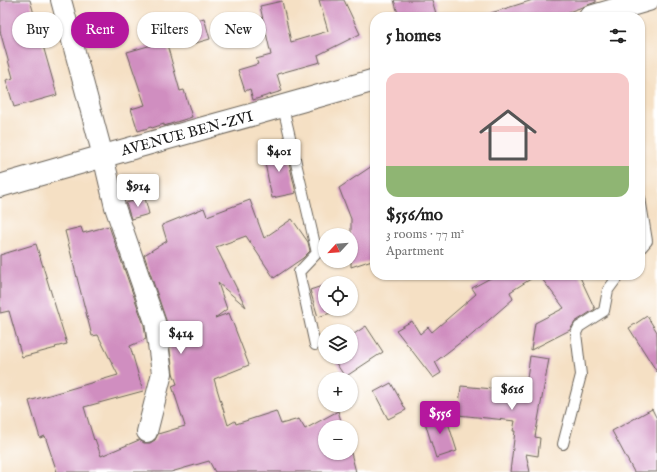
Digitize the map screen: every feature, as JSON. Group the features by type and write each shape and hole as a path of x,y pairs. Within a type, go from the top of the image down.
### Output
{"street":[{"path":"61,0 103,156 115,207 155,322 162,373 147,432"},
{"path":"607,12 648,0"},
{"name":"AVENUE BEN-ZVI","path":"0,186 370,81"}],"lane":[{"path":"283,107 317,253 299,272 315,345"},
{"path":"645,229 647,241 645,243"},
{"path":"563,444 581,375 576,333 579,326 604,311 608,290 615,280"}],"building":[{"path":"0,0 30,0 33,12 12,12 12,48 44,48 57,95 14,107 6,80 13,78 0,31"},
{"path":"319,0 344,0 360,34 318,55 320,62 277,74 282,91 253,100 250,89 245,91 238,70 258,64 256,59 271,55 266,33 266,12 261,12 260,6 282,1 291,42 328,31"},
{"path":"394,0 432,0 436,12 398,12"},
{"path":"533,0 596,0 596,2 569,12 494,12"},
{"path":"204,18 210,39 202,41 202,19"},
{"path":"141,48 168,48 180,91 184,90 192,117 164,126 164,124 138,131 131,109 145,105 127,52"},
{"path":"286,149 296,193 272,198 263,153"},
{"path":"370,167 370,261 358,265 358,228 351,228 351,219 339,188"},
{"path":"145,198 149,214 131,219 126,203"},
{"path":"250,200 264,238 292,219 308,242 310,251 303,258 274,278 246,236 216,247 246,307 218,283 227,309 215,318 229,313 249,365 214,379 228,425 235,421 236,424 276,411 281,424 299,419 305,429 318,422 318,460 353,460 356,472 215,472 209,461 171,472 57,472 45,436 40,438 29,401 118,375 98,335 92,336 65,231 81,227 83,233 109,226 144,325 146,339 130,346 143,391 84,407 94,440 95,439 101,456 139,440 144,443 150,443 155,440 158,434 185,426 172,386 177,384 173,373 166,320 144,255 167,241 162,225 204,208 207,216"},
{"path":"36,244 67,344 22,357 9,311 0,313 0,255"},
{"path":"487,280 529,280 510,292 513,299 466,340 466,338 435,362 441,373 433,378 396,330 412,321 420,334 428,327 432,332 476,294 472,288"},
{"path":"543,280 581,280 595,309 575,322 570,330 531,350 535,323 564,308"},
{"path":"318,287 318,316 321,316 318,317 310,290"},
{"path":"647,316 657,332 657,372 629,328"},
{"path":"366,326 383,352 353,372 342,372 337,364 358,364 358,331"},
{"path":"530,356 549,359 535,437 540,438 538,456 526,454 530,472 510,472 515,421 458,415 461,386 525,393"},
{"path":"391,383 406,410 388,419 374,392"},
{"path":"652,409 657,419 657,472 634,472 612,431"},
{"path":"336,412 338,412 341,420 322,420"},
{"path":"445,413 457,451 436,458 424,419"}]}
